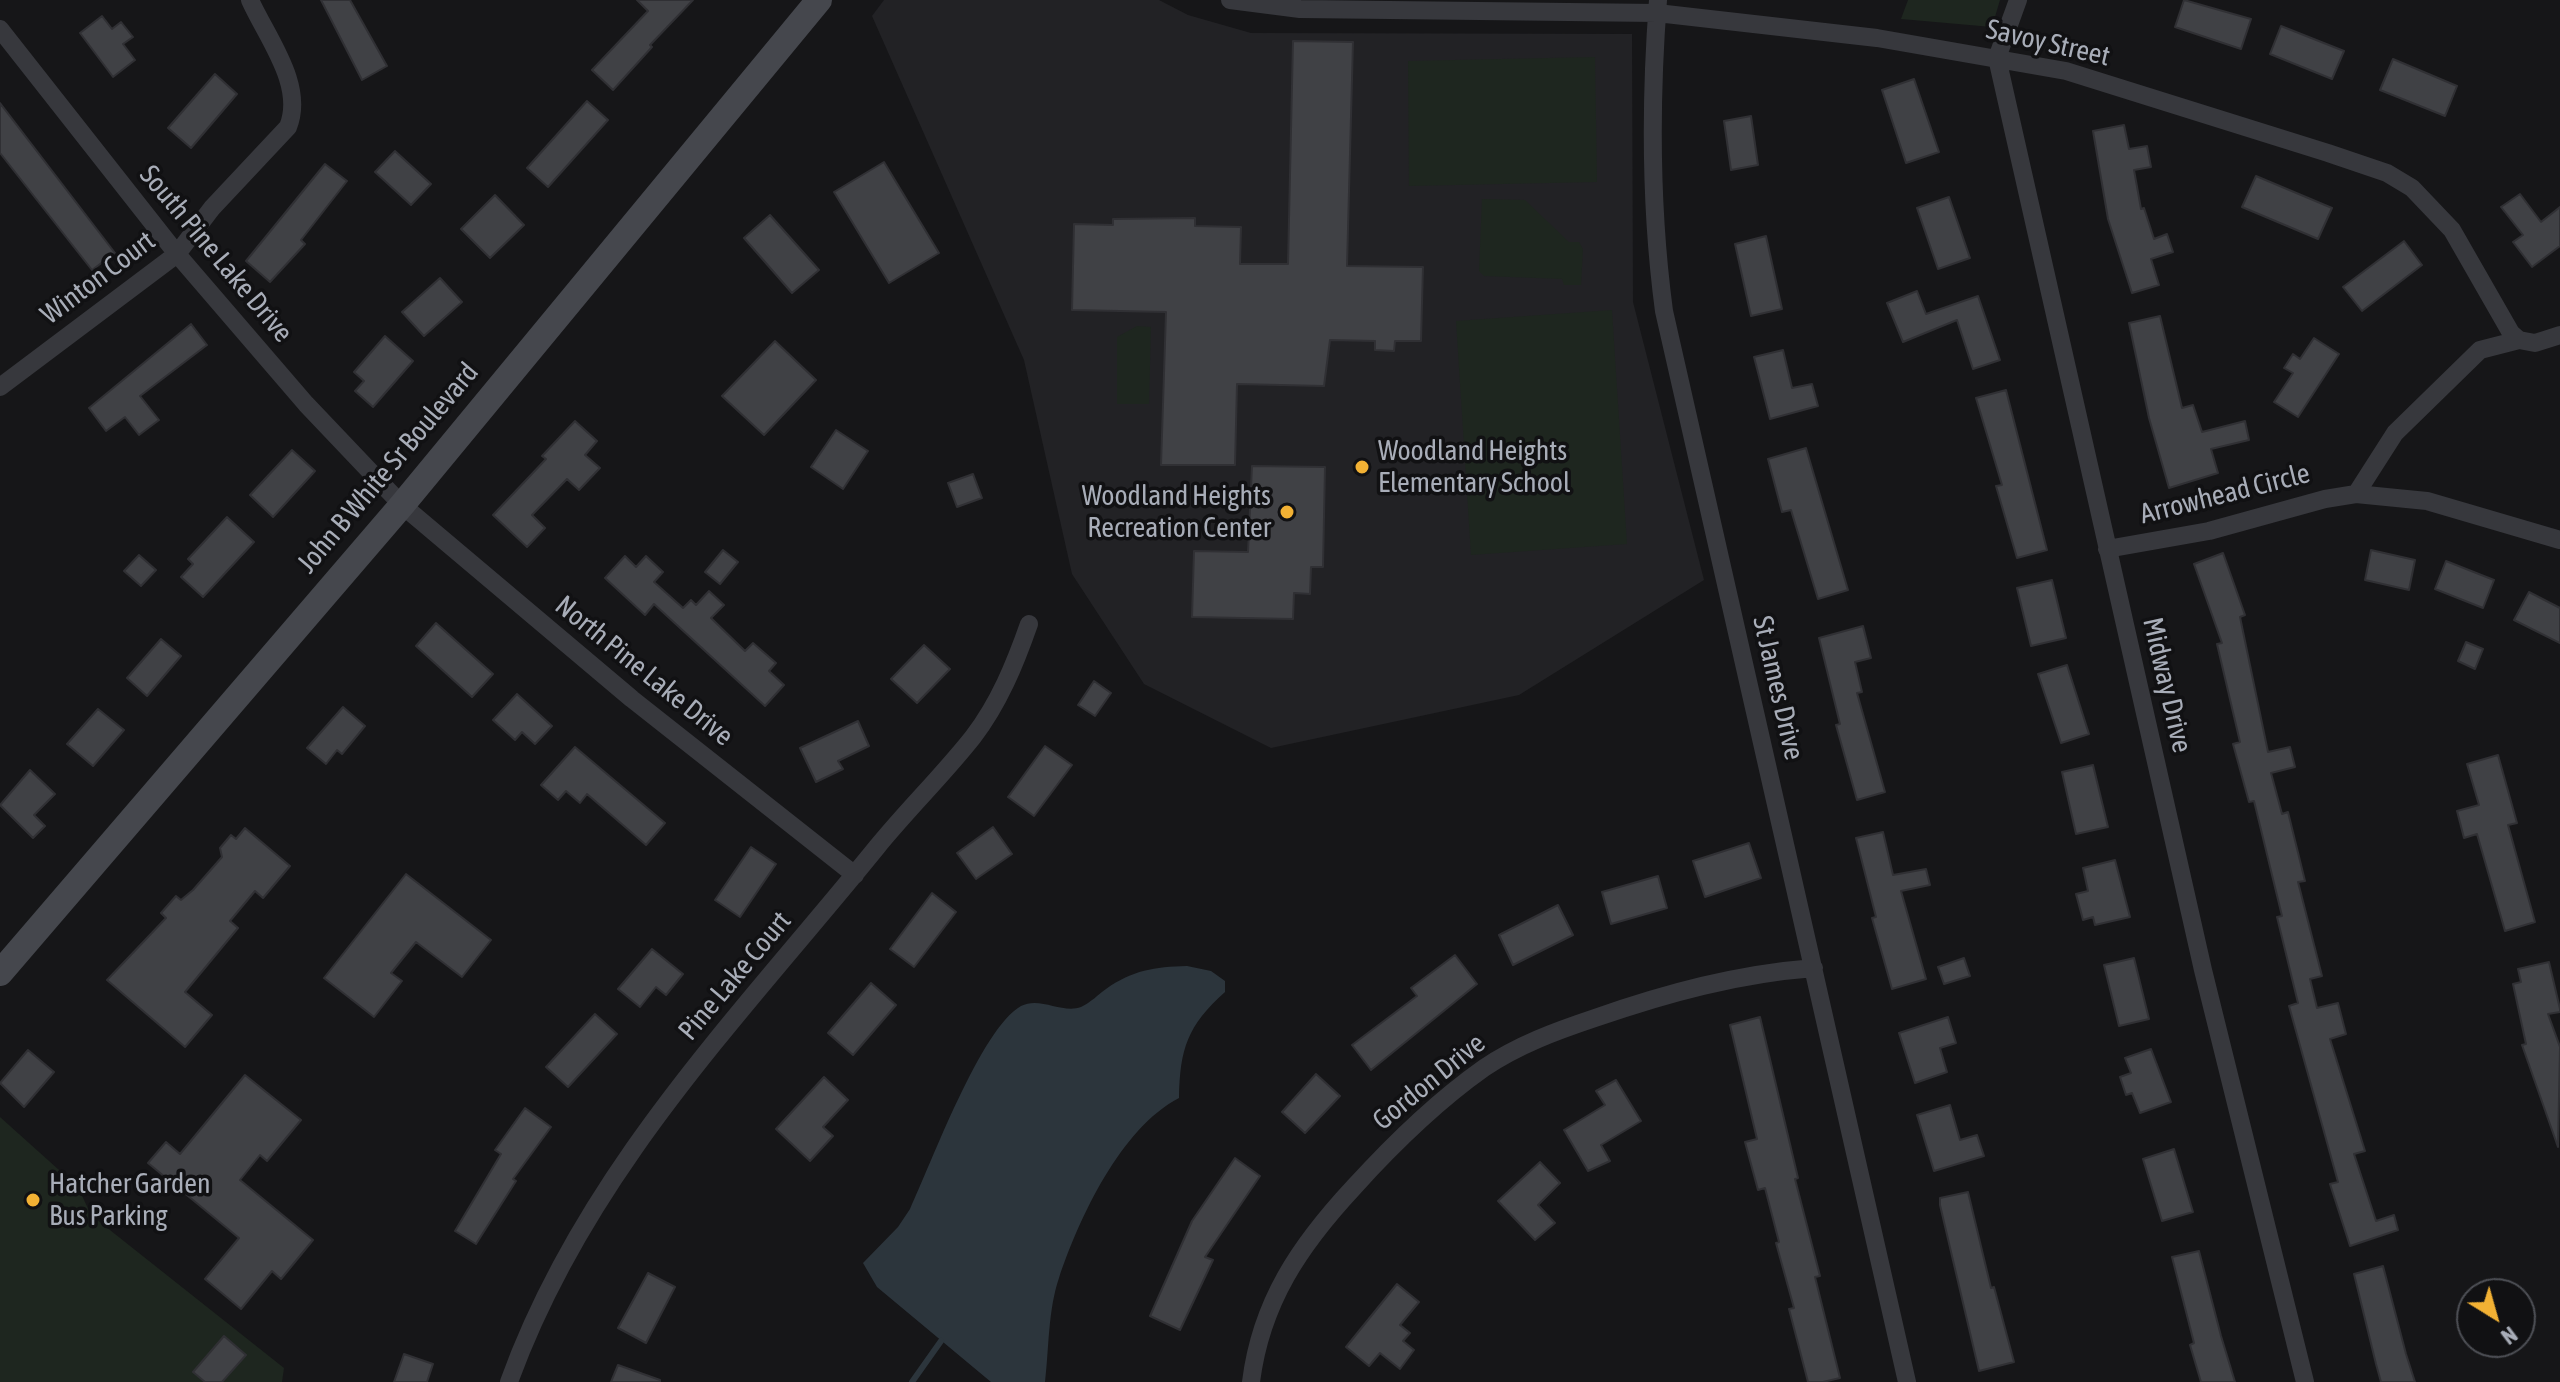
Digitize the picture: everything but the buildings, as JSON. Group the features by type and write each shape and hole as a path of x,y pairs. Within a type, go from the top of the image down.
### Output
{"main road":[{"name":"John B White Sr Boulevard","path":"0,973 402,505 813,2"}],"street":[{"name":"Winton Court","path":"0,387 177,254 212,208 288,127 293,114 288,79 250,0"},
{"name":"Savoy Street","path":"1230,0 1300,9 1658,7 1877,38 2066,71 2387,173 2434,207 2465,249 2511,333 2519,340"},
{"path":"1997,58 2018,0"},
{"name":"St James Drive","path":"1658,7 1650,164 1664,311 1907,1382"},
{"name":"South Pine Lake Drive","path":"0,29 177,254 306,404 402,505"},
{"name":"Midway Drive","path":"1997,58 2203,970 2305,1382"},
{"path":"2356,494 2395,433 2480,350 2519,340 2535,343 2560,335"},
{"name":"Arrowhead Circle","path":"2107,549 2209,531 2325,499 2356,494 2427,501 2560,540"},
{"name":"North Pine Lake Drive","path":"402,505 645,709 855,875"},
{"name":"Pine Lake Court","path":"509,1382 556,1274 622,1161 661,1108 973,737 1010,677 1029,624"},
{"name":"Gordon Drive","path":"1251,1382 1266,1314 1282,1279 1303,1247 1376,1162 1477,1074 1546,1035 1667,993 1739,976 1814,968"}],"shaded area":[{"name":"Woodland Heights Elementary School","path":"884,0 1159,0 1188,15 1251,33 1632,34 1633,302 1704,580 1519,695 1271,748 1144,684 1072,574 1024,360 872,16"},
{"path":"1908,0 2000,0 1992,27 1901,19"},
{"path":"1595,57 1597,182 1409,186 1408,61"},
{"path":"1482,199 1525,200 1569,242 1579,242 1583,249 1581,285 1564,285 1562,279 1484,276 1479,271"},
{"path":"1612,310 1627,544 1471,555 1456,321"},
{"path":"1137,326 1151,327 1149,404 1117,404 1117,337"},
{"path":"1187,966 1211,971 1225,981 1225,992 1202,1016 1188,1039 1181,1066 1179,1098 1139,1130 1121,1152 1090,1203 1055,1290 1045,1382 991,1382 877,1287 863,1263 898,1227 910,1209 958,1099 990,1041 1006,1019 1028,1003 1074,1009 1081,1007 1135,974"},
{"path":"0,1117 78,1187 91,1215 284,1368 282,1382 0,1382"}],"waterway":[{"path":"912,1382 941,1341"}],"place":[{"name":"Woodland Heights Elementary School","path":"1362,467"},
{"name":"Woodland Heights Recreation Center","path":"1287,512"},
{"name":"Hatcher Garden Bus Parking","path":"33,1200"}]}
